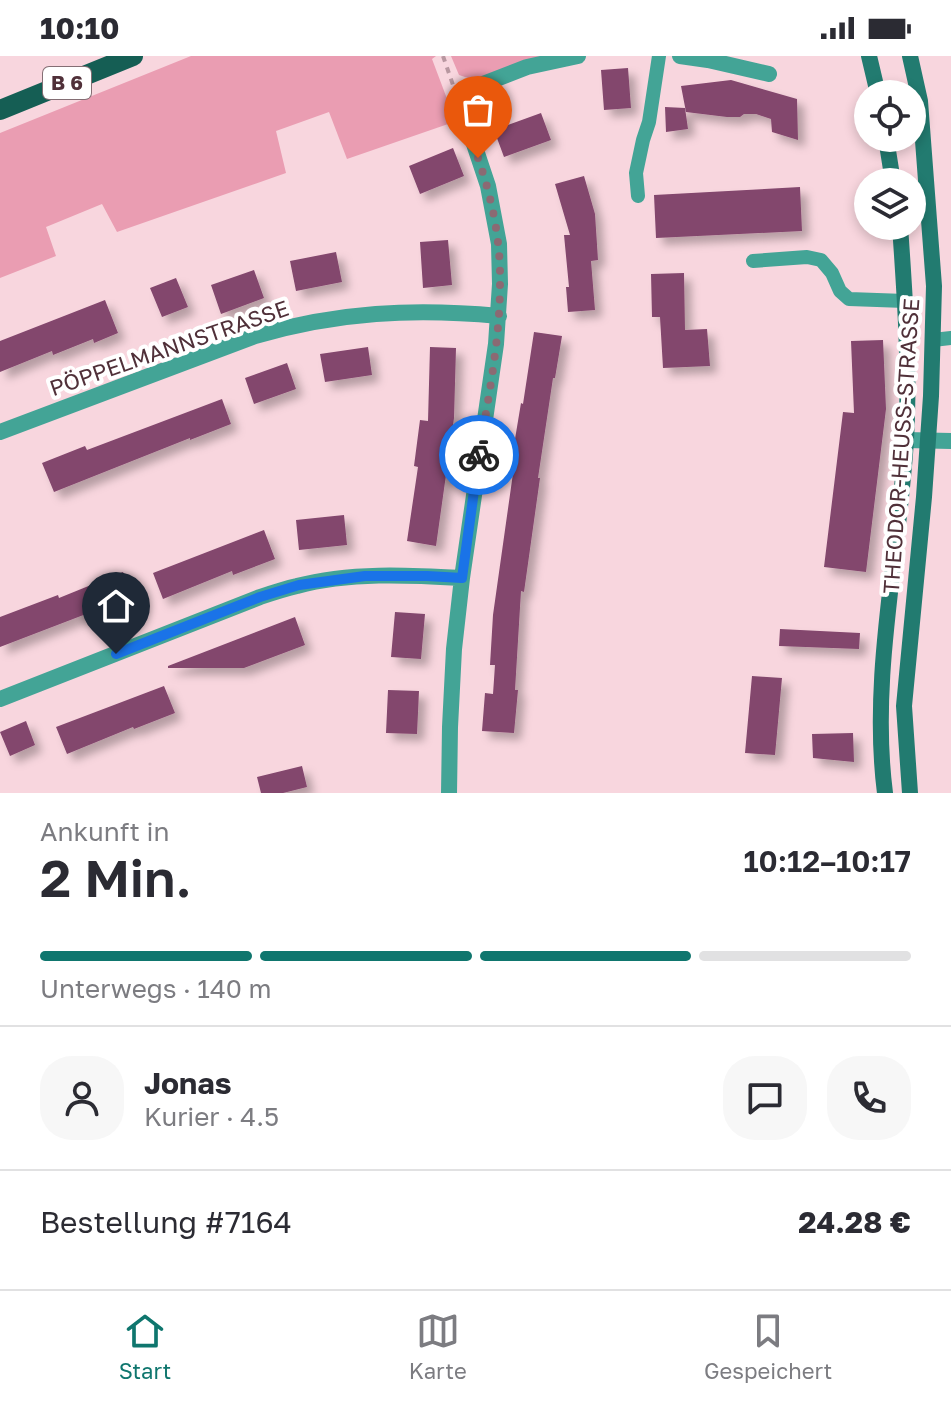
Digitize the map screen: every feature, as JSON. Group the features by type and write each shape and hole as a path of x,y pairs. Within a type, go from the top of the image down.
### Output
{"main road":[{"name":"B 6","path":"0,110 133,56"},
{"path":"869,56 875,80"},
{"name":"THEODOR-HEUSS-STRASSE","path":"910,56 920,101 934,286 928,441 904,706 910,793"},
{"name":"THEODOR-HEUSS-STRASSE","path":"885,793 880,708 906,440 908,344 901,240"}],"street":[{"path":"449,793 453,665 462,578 499,316 500,284 499,244 488,186 460,102 478,86 527,67 578,56"},
{"path":"680,56 769,74"},
{"name":"PÖPPELMANNSTRASSE","path":"0,432 255,336 293,325 359,314 454,312 499,316"},
{"path":"906,440 951,441"},
{"path":"0,699 260,597 299,585 365,576 462,578"}],"lane":[{"path":"638,196 636,173 649,122 659,56"},
{"path":"753,261 807,257 821,260 832,273 840,291 849,299 905,301"},
{"path":"933,340 951,338"}],"path":[{"path":"443,56 460,102"}],"shaded area":[{"path":"191,56 436,56 432,59 455,120 347,159 329,112 276,131 286,173 117,232 102,204 46,227 56,256 0,278 0,133"},
{"path":"451,56 545,56 474,80 459,75"}],"building":[{"path":"628,68 631,108 604,110 601,70"},
{"path":"731,80 797,99 798,140 772,132 771,119 756,114 727,117 686,112 681,86"},
{"path":"665,107 685,108 688,129 666,132"},
{"path":"541,113 551,140 504,157 494,130"},
{"path":"453,148 464,176 420,194 409,166"},
{"path":"584,176 595,214 598,260 591,261 595,310 568,312 564,235 570,235 555,184"},
{"path":"800,187 802,231 656,238 654,195"},
{"path":"448,240 452,285 423,288 420,242"},
{"path":"336,252 342,282 296,291 290,261"},
{"path":"254,270 264,298 221,314 211,285"},
{"path":"684,273 685,330 707,329 710,366 663,368 660,317 652,317 651,274"},
{"path":"176,278 188,307 162,317 150,288"},
{"path":"105,300 118,333 53,355 52,351 0,372 0,341"},
{"path":"534,332 562,336 538,478 524,592 521,591 514,733 482,731 485,693 493,694 495,665 490,665 493,615 517,445 514,445"},
{"path":"883,340 886,409 866,572 824,567 843,412 854,413 851,341"},
{"path":"368,347 372,375 325,382 320,354"},
{"path":"430,347 456,348 454,418 436,546 407,541 418,467 414,466 420,420 428,421"},
{"path":"287,363 296,389 254,404 245,378"},
{"path":"222,399 231,424 54,492 42,463 85,446 87,450"},
{"path":"344,515 347,545 299,550 296,520"},
{"path":"264,530 275,559 233,575 232,571 163,599 153,573"},
{"path":"123,572 133,596 0,647 0,617 58,595 59,598"},
{"path":"395,612 425,614 421,659 391,657"},
{"path":"295,617 305,645 244,668 168,668 168,666"},
{"path":"780,629 860,633 859,649 779,646"},
{"path":"752,676 782,678 775,755 745,753"},
{"path":"164,686 175,713 67,754 56,727"},
{"path":"388,690 419,691 417,734 386,733"},
{"path":"26,721 35,745 10,756 0,732"},
{"path":"853,733 854,762 813,758 812,734"},
{"path":"302,766 307,787 283,793 261,793 257,777"}],"way so far":[{"path":"478,158 488,186 499,244 500,284 496,344 479,455"}],"route":[{"path":"116,654 260,597 299,585 365,576 462,578 479,455"}]}
